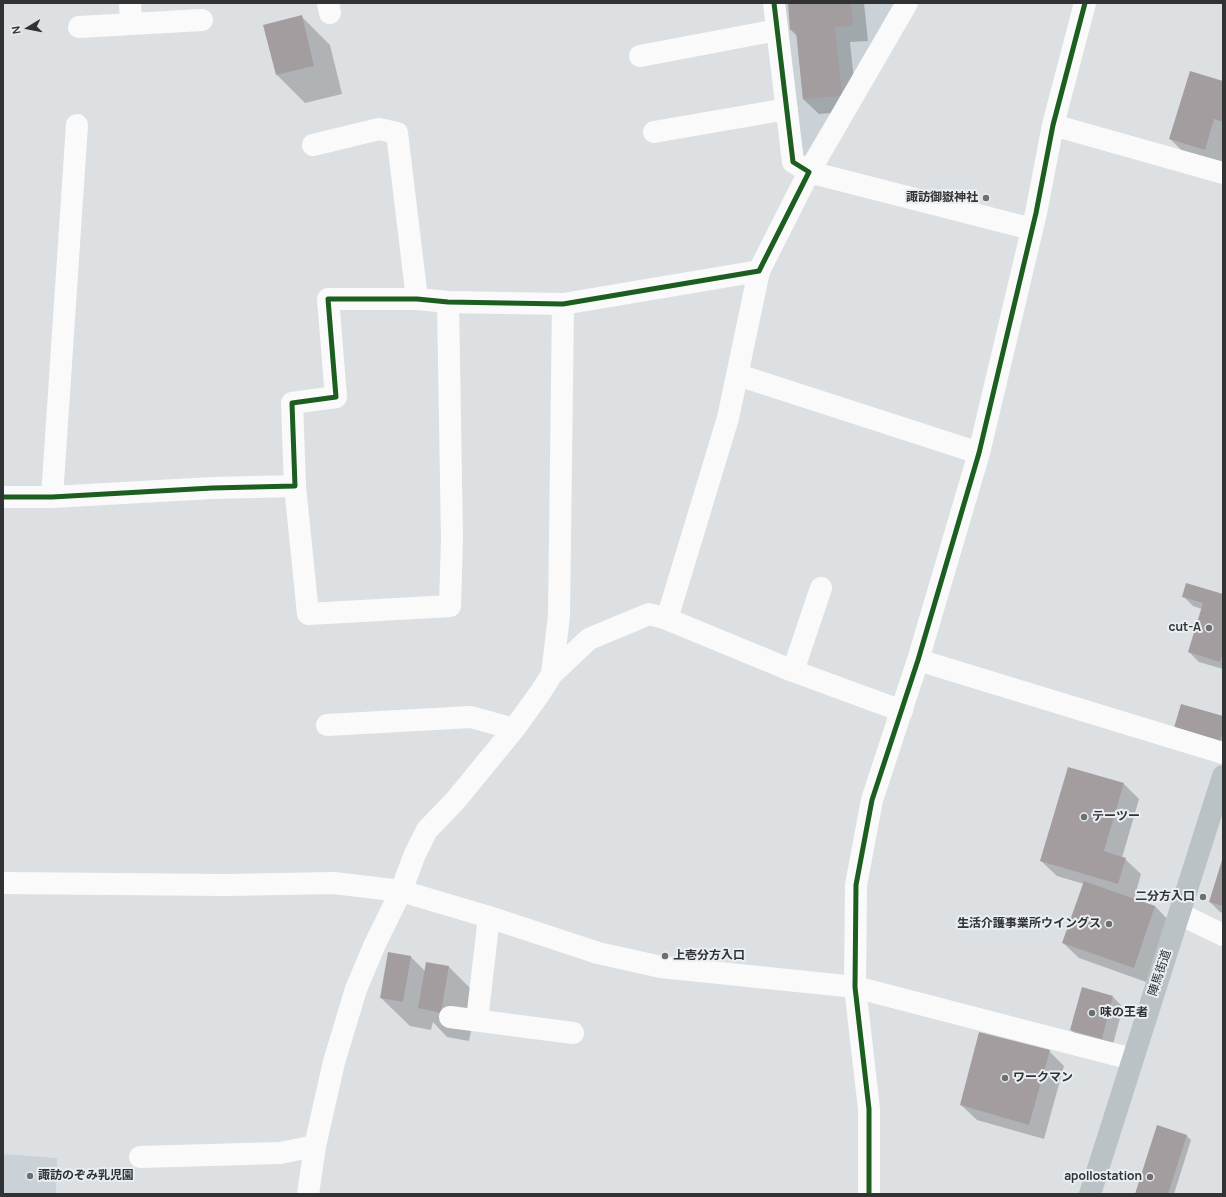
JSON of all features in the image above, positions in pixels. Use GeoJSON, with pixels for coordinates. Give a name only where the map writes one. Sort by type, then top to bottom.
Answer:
{"type":"FeatureCollection","features":[{"type":"Feature","properties":{"kind":"main road","name":"陣馬街道"},"geometry":{"type":"LineString","coordinates":[[1090,1194],[1223,776]]}},
{"type":"Feature","properties":{"kind":"street"},"geometry":{"type":"LineString","coordinates":[[774,3],[793,162],[809,172],[1032,229]]}},
{"type":"Feature","properties":{"kind":"street"},"geometry":{"type":"LineString","coordinates":[[667,619],[728,418],[759,271],[809,172],[907,3]]}},
{"type":"Feature","properties":{"kind":"street"},"geometry":{"type":"LineString","coordinates":[[869,1194],[869,1109],[855,986],[856,885],[872,800],[918,660],[979,453],[1032,229],[1053,125],[1085,3]]}},
{"type":"Feature","properties":{"kind":"street"},"geometry":{"type":"LineString","coordinates":[[79,27],[131,14],[202,20]]}},
{"type":"Feature","properties":{"kind":"street"},"geometry":{"type":"LineString","coordinates":[[640,56],[777,30]]}},
{"type":"Feature","properties":{"kind":"street"},"geometry":{"type":"LineString","coordinates":[[654,132],[787,109]]}},
{"type":"Feature","properties":{"kind":"street"},"geometry":{"type":"LineString","coordinates":[[52,497],[77,125]]}},
{"type":"Feature","properties":{"kind":"street"},"geometry":{"type":"LineString","coordinates":[[1053,125],[1223,173]]}},
{"type":"Feature","properties":{"kind":"street"},"geometry":{"type":"LineString","coordinates":[[313,145],[379,129],[397,133],[417,299]]}},
{"type":"Feature","properties":{"kind":"street"},"geometry":{"type":"LineString","coordinates":[[448,302],[452,539],[450,606],[308,614],[295,486],[292,403],[336,398],[328,298],[417,299],[448,302],[563,304],[759,271]]}},
{"type":"Feature","properties":{"kind":"street"},"geometry":{"type":"LineString","coordinates":[[552,674],[559,616],[563,304]]}},
{"type":"Feature","properties":{"kind":"street"},"geometry":{"type":"LineString","coordinates":[[738,375],[979,453]]}},
{"type":"Feature","properties":{"kind":"street"},"geometry":{"type":"LineString","coordinates":[[3,497],[52,497],[212,488],[295,486]]}},
{"type":"Feature","properties":{"kind":"street"},"geometry":{"type":"LineString","coordinates":[[793,670],[821,588]]}},
{"type":"Feature","properties":{"kind":"street"},"geometry":{"type":"LineString","coordinates":[[308,1194],[315,1146],[334,1062],[356,989],[374,944],[401,891],[415,854],[427,830],[455,801],[514,729],[552,674],[589,639],[649,614],[667,619],[793,670],[902,711]]}},
{"type":"Feature","properties":{"kind":"street"},"geometry":{"type":"LineString","coordinates":[[918,660],[1223,753]]}},
{"type":"Feature","properties":{"kind":"street"},"geometry":{"type":"LineString","coordinates":[[327,725],[471,717],[514,729]]}},
{"type":"Feature","properties":{"kind":"street"},"geometry":{"type":"LineString","coordinates":[[3,884],[226,885],[334,882],[401,891],[489,917],[598,953],[662,967],[855,986],[1132,1059]]}},
{"type":"Feature","properties":{"kind":"street"},"geometry":{"type":"LineString","coordinates":[[1180,914],[1223,935]]}},
{"type":"Feature","properties":{"kind":"street"},"geometry":{"type":"LineString","coordinates":[[477,1020],[489,917]]}},
{"type":"Feature","properties":{"kind":"street"},"geometry":{"type":"LineString","coordinates":[[450,1017],[573,1033]]}},
{"type":"Feature","properties":{"kind":"street"},"geometry":{"type":"LineString","coordinates":[[140,1157],[280,1153],[315,1146]]}},
{"type":"Feature","properties":{"kind":"shaded area"},"geometry":{"type":"Polygon","coordinates":[[[782,3],[898,3],[804,157],[795,102],[782,3]]]}},
{"type":"Feature","properties":{"kind":"shaded area","name":"諏訪のぞみ乳児園"},"geometry":{"type":"Polygon","coordinates":[[[3,1154],[57,1158],[56,1194],[3,1194],[3,1154]]]}},
{"type":"Feature","properties":{"kind":"building"},"geometry":{"type":"Polygon","coordinates":[[[788,3],[851,3],[853,26],[835,27],[842,96],[803,99],[796,31],[790,30],[788,3]]]}},
{"type":"Feature","properties":{"kind":"building"},"geometry":{"type":"Polygon","coordinates":[[[302,15],[314,66],[276,75],[263,25],[302,15]]]}},
{"type":"Feature","properties":{"kind":"building"},"geometry":{"type":"Polygon","coordinates":[[[1190,71],[1223,81],[1223,122],[1214,119],[1205,150],[1169,139],[1190,71]]]}},
{"type":"Feature","properties":{"kind":"building","name":"cut-A"},"geometry":{"type":"Polygon","coordinates":[[[1186,583],[1223,594],[1223,653],[1220,662],[1188,652],[1203,603],[1182,597],[1186,583]]]}},
{"type":"Feature","properties":{"kind":"building"},"geometry":{"type":"Polygon","coordinates":[[[1181,704],[1223,716],[1223,730],[1219,744],[1173,731],[1181,704]]]}},
{"type":"Feature","properties":{"kind":"building","name":"テーツー"},"geometry":{"type":"Polygon","coordinates":[[[1068,767],[1124,783],[1104,851],[1126,858],[1118,884],[1040,861],[1068,767]]]}},
{"type":"Feature","properties":{"kind":"building"},"geometry":{"type":"Polygon","coordinates":[[[1223,857],[1223,906],[1209,902],[1223,857]]]}},
{"type":"Feature","properties":{"kind":"building","name":"生活介護事業所ウイングス"},"geometry":{"type":"Polygon","coordinates":[[[1084,881],[1155,906],[1134,968],[1062,943],[1084,881]]]}},
{"type":"Feature","properties":{"kind":"building"},"geometry":{"type":"Polygon","coordinates":[[[388,952],[411,956],[403,1002],[380,998],[388,952]]]}},
{"type":"Feature","properties":{"kind":"building"},"geometry":{"type":"Polygon","coordinates":[[[426,962],[449,966],[441,1013],[418,1008],[426,962]]]}},
{"type":"Feature","properties":{"kind":"building","name":"味の王者"},"geometry":{"type":"Polygon","coordinates":[[[1082,987],[1113,996],[1102,1039],[1070,1030],[1082,987]]]}},
{"type":"Feature","properties":{"kind":"building","name":"ワークマン"},"geometry":{"type":"Polygon","coordinates":[[[979,1032],[1050,1050],[1029,1125],[960,1105],[979,1032]]]}},
{"type":"Feature","properties":{"kind":"building"},"geometry":{"type":"Polygon","coordinates":[[[1157,1125],[1187,1135],[1168,1194],[1135,1194],[1157,1125]]]}},
{"type":"Feature","properties":{"kind":"cycle path"},"geometry":{"type":"LineString","coordinates":[[3,497],[52,497],[212,488],[295,486],[292,403],[336,397],[328,299],[417,299],[448,302],[563,304],[759,271],[809,172],[793,162],[774,3]]}},
{"type":"Feature","properties":{"kind":"cycle path"},"geometry":{"type":"LineString","coordinates":[[869,1194],[869,1109],[855,987],[856,885],[872,800],[918,660],[979,453],[1036,213],[1053,125],[1085,3]]}},
{"type":"Feature","properties":{"kind":"place","name":"諏訪御嶽神社"},"geometry":{"type":"Point","coordinates":[986,198]}},
{"type":"Feature","properties":{"kind":"place","name":"cut-A"},"geometry":{"type":"Point","coordinates":[1209,628]}},
{"type":"Feature","properties":{"kind":"place","name":"テーツー"},"geometry":{"type":"Point","coordinates":[1084,817]}},
{"type":"Feature","properties":{"kind":"place","name":"二分方入口"},"geometry":{"type":"Point","coordinates":[1203,897]}},
{"type":"Feature","properties":{"kind":"place","name":"生活介護事業所ウイングス"},"geometry":{"type":"Point","coordinates":[1109,924]}},
{"type":"Feature","properties":{"kind":"place","name":"上壱分方入口"},"geometry":{"type":"Point","coordinates":[665,956]}},
{"type":"Feature","properties":{"kind":"place","name":"味の王者"},"geometry":{"type":"Point","coordinates":[1092,1013]}},
{"type":"Feature","properties":{"kind":"place","name":"ワークマン"},"geometry":{"type":"Point","coordinates":[1005,1078]}},
{"type":"Feature","properties":{"kind":"place","name":"諏訪のぞみ乳児園"},"geometry":{"type":"Point","coordinates":[30,1176]}},
{"type":"Feature","properties":{"kind":"place","name":"apollostation"},"geometry":{"type":"Point","coordinates":[1150,1177]}}]}
